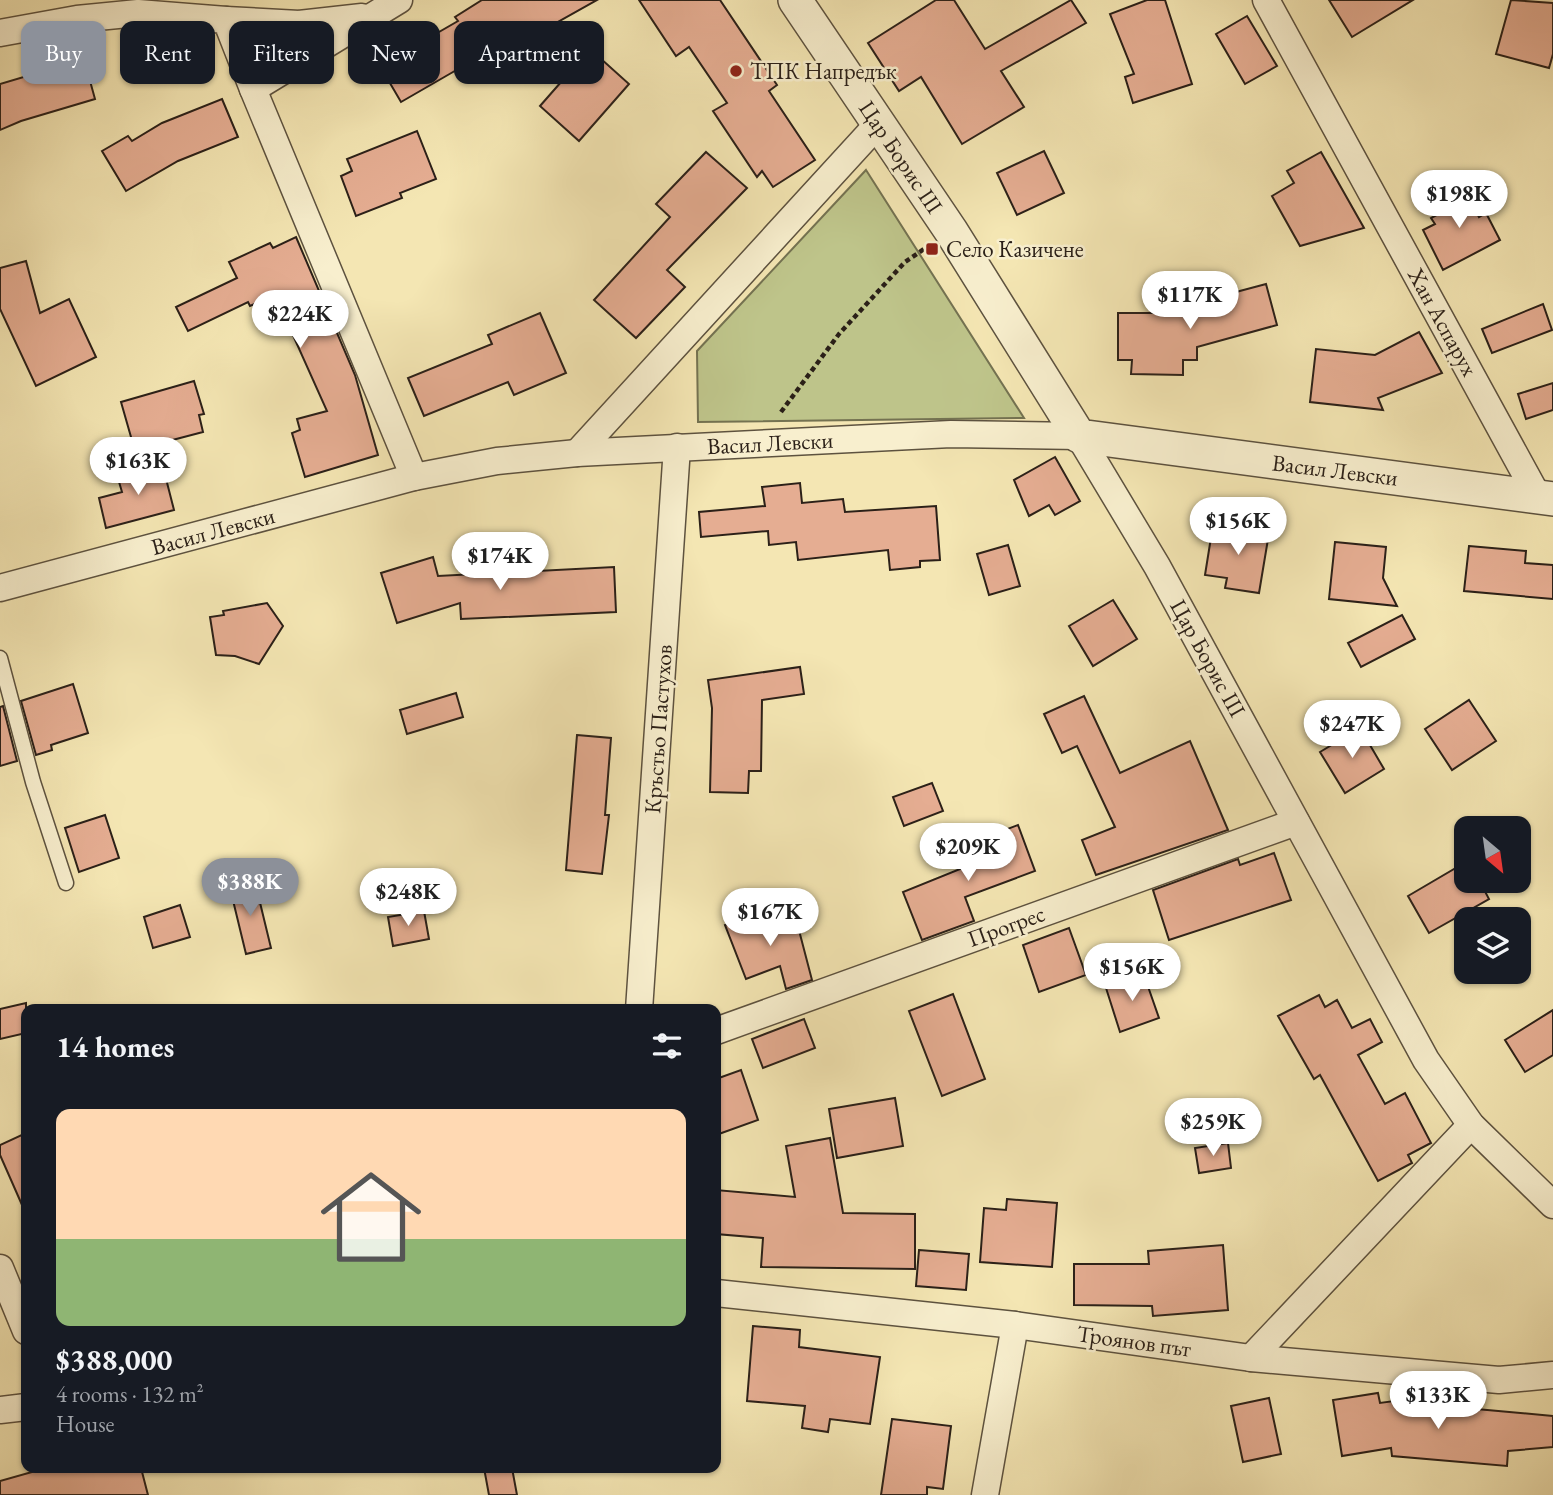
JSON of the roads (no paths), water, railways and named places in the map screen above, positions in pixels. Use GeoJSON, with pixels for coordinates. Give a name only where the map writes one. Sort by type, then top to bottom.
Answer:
{"type":"FeatureCollection","features":[{"type":"Feature","properties":{"kind":"street"},"geometry":{"type":"LineString","coordinates":[[0,33],[77,19],[138,13],[299,24],[399,0]]}},
{"type":"Feature","properties":{"kind":"street","name":"Цар Борис III"},"geometry":{"type":"LineString","coordinates":[[795,0],[951,231],[1157,565],[1412,1037],[1471,1125],[1553,1205]]}},
{"type":"Feature","properties":{"kind":"street","name":"Хан Аспарух"},"geometry":{"type":"LineString","coordinates":[[1266,0],[1546,498]]}},
{"type":"Feature","properties":{"kind":"street"},"geometry":{"type":"LineString","coordinates":[[253,89],[368,8]]}},
{"type":"Feature","properties":{"kind":"street"},"geometry":{"type":"LineString","coordinates":[[226,20],[414,477]]}},
{"type":"Feature","properties":{"kind":"street"},"geometry":{"type":"LineString","coordinates":[[577,453],[878,124]]}},
{"type":"Feature","properties":{"kind":"street","name":"Васил Левски"},"geometry":{"type":"LineString","coordinates":[[0,588],[414,477],[497,461],[677,447],[951,434],[1079,436],[1546,498]]}},
{"type":"Feature","properties":{"kind":"street","name":"Кръстьо Пастухов"},"geometry":{"type":"LineString","coordinates":[[639,1004],[677,447]]}},
{"type":"Feature","properties":{"kind":"street","name":"Прогрес"},"geometry":{"type":"LineString","coordinates":[[721,1029],[1296,822]]}},
{"type":"Feature","properties":{"kind":"street"},"geometry":{"type":"LineString","coordinates":[[1251,1358],[1471,1125]]}},
{"type":"Feature","properties":{"kind":"street"},"geometry":{"type":"LineString","coordinates":[[0,1268],[21,1319]]}},
{"type":"Feature","properties":{"kind":"street","name":"Троянов път"},"geometry":{"type":"LineString","coordinates":[[721,1294],[1015,1325],[1251,1358],[1499,1380],[1553,1375]]}},
{"type":"Feature","properties":{"kind":"street"},"geometry":{"type":"LineString","coordinates":[[985,1495],[1015,1325]]}},
{"type":"Feature","properties":{"kind":"street"},"geometry":{"type":"LineString","coordinates":[[0,1410],[21,1408]]}},
{"type":"Feature","properties":{"kind":"lane"},"geometry":{"type":"LineString","coordinates":[[0,658],[33,782],[66,883]]}},
{"type":"Feature","properties":{"kind":"place","name":"ТПК Напредък"},"geometry":{"type":"Point","coordinates":[736,71]}},
{"type":"Feature","properties":{"kind":"place","name":"Село Казичене"},"geometry":{"type":"Point","coordinates":[932,249]}}]}
